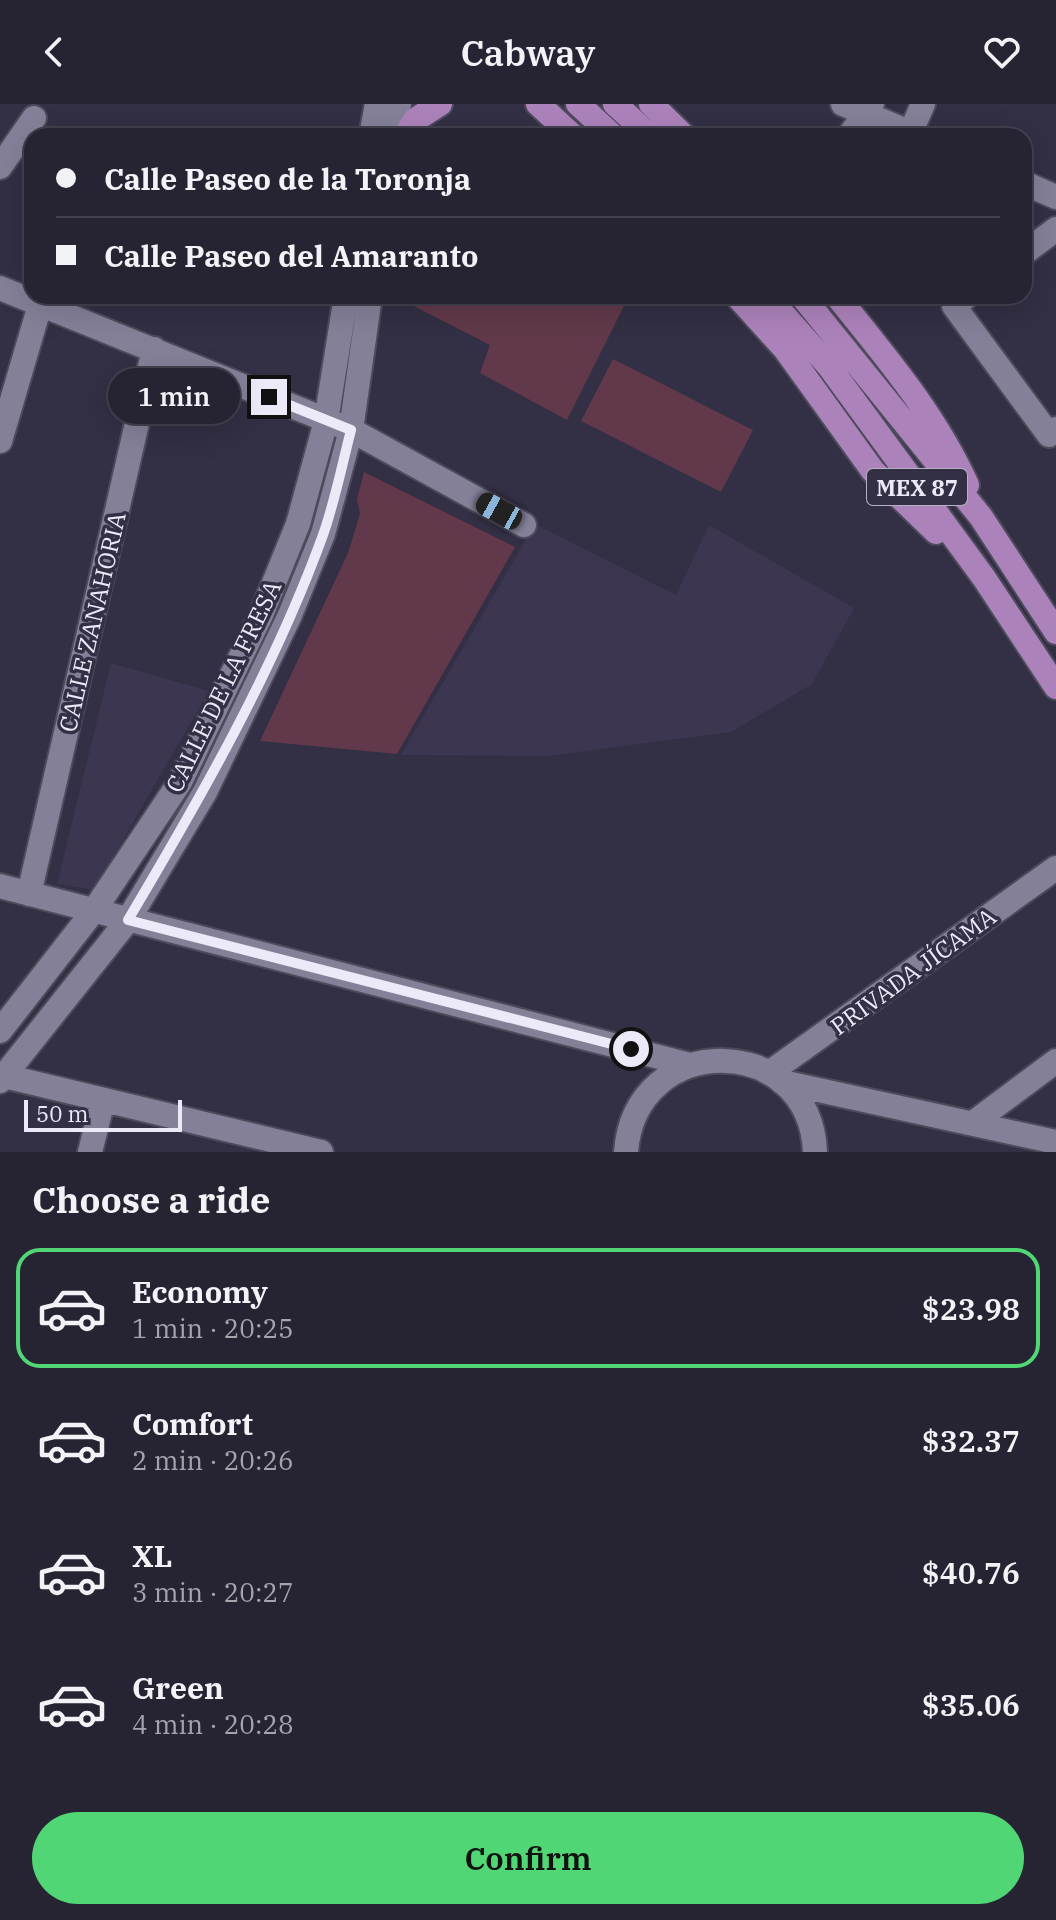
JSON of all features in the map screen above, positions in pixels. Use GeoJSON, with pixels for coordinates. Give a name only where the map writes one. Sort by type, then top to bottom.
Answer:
{"type":"FeatureCollection","features":[{"type":"Feature","properties":{"kind":"main road"},"geometry":{"type":"LineString","coordinates":[[410,128],[415,120],[440,104]]}},
{"type":"Feature","properties":{"kind":"main road"},"geometry":{"type":"LineString","coordinates":[[538,104],[564,128]]}},
{"type":"Feature","properties":{"kind":"main road"},"geometry":{"type":"LineString","coordinates":[[578,104],[604,128]]}},
{"type":"Feature","properties":{"kind":"main road"},"geometry":{"type":"LineString","coordinates":[[615,104],[641,128]]}},
{"type":"Feature","properties":{"kind":"main road"},"geometry":{"type":"LineString","coordinates":[[651,104],[676,128]]}},
{"type":"Feature","properties":{"kind":"main road"},"geometry":{"type":"LineString","coordinates":[[744,304],[785,349],[873,471],[984,578]]}},
{"type":"Feature","properties":{"kind":"main road","name":"MEX 87"},"geometry":{"type":"LineString","coordinates":[[774,304],[828,365],[984,578],[1056,687]]}},
{"type":"Feature","properties":{"kind":"main road","name":"MEX 87"},"geometry":{"type":"LineString","coordinates":[[808,304],[981,517],[1056,632]]}},
{"type":"Feature","properties":{"kind":"main road"},"geometry":{"type":"LineString","coordinates":[[843,304],[908,384],[942,436],[981,517]]}},
{"type":"Feature","properties":{"kind":"street"},"geometry":{"type":"LineString","coordinates":[[372,128],[377,104]]}},
{"type":"Feature","properties":{"kind":"street"},"geometry":{"type":"LineString","coordinates":[[395,128],[399,104]]}},
{"type":"Feature","properties":{"kind":"street"},"geometry":{"type":"LineString","coordinates":[[843,104],[870,109],[901,128]]}},
{"type":"Feature","properties":{"kind":"street"},"geometry":{"type":"LineString","coordinates":[[914,128],[923,104]]}},
{"type":"Feature","properties":{"kind":"street"},"geometry":{"type":"LineString","coordinates":[[855,128],[870,109]]}},
{"type":"Feature","properties":{"kind":"street"},"geometry":{"type":"LineString","coordinates":[[27,128],[34,118]]}},
{"type":"Feature","properties":{"kind":"street"},"geometry":{"type":"LineString","coordinates":[[0,167],[24,132]]}},
{"type":"Feature","properties":{"kind":"street"},"geometry":{"type":"LineString","coordinates":[[1032,186],[1056,197]]}},
{"type":"Feature","properties":{"kind":"street"},"geometry":{"type":"LineString","coordinates":[[1032,247],[1056,229]]}},
{"type":"Feature","properties":{"kind":"street"},"geometry":{"type":"LineString","coordinates":[[0,288],[24,298]]}},
{"type":"Feature","properties":{"kind":"street","name":"CALLE DE LA FRESA"},"geometry":{"type":"LineString","coordinates":[[0,1031],[95,909],[180,782],[261,615],[298,524],[326,421],[345,304]]}},
{"type":"Feature","properties":{"kind":"street","name":"CALLE DE LA FRESA"},"geometry":{"type":"LineString","coordinates":[[1,1077],[128,920],[205,792],[290,615],[323,534],[351,430],[369,304]]}},
{"type":"Feature","properties":{"kind":"street"},"geometry":{"type":"LineString","coordinates":[[957,304],[954,306],[1049,435],[1056,429]]}},
{"type":"Feature","properties":{"kind":"street"},"geometry":{"type":"LineString","coordinates":[[0,441],[40,305],[75,306],[154,349],[351,430],[524,525]]}},
{"type":"Feature","properties":{"kind":"street","name":"CALLE ZANAHORIA"},"geometry":{"type":"LineString","coordinates":[[29,894],[154,349]]}},
{"type":"Feature","properties":{"kind":"street","name":"PRIVADA JÍCAMA"},"geometry":{"type":"LineString","coordinates":[[776,1078],[1056,868]]}},
{"type":"Feature","properties":{"kind":"street"},"geometry":{"type":"LineString","coordinates":[[0,886],[690,1065],[739,1061],[776,1078],[1056,1142]]}},
{"type":"Feature","properties":{"kind":"street"},"geometry":{"type":"LineString","coordinates":[[973,1123],[1056,1061]]}},
{"type":"Feature","properties":{"kind":"street"},"geometry":{"type":"LineString","coordinates":[[626,1152],[631,1122],[649,1093],[660,1081],[690,1065]]}},
{"type":"Feature","properties":{"kind":"street"},"geometry":{"type":"LineString","coordinates":[[1,1077],[103,1100],[257,1145],[321,1152]]}},
{"type":"Feature","properties":{"kind":"street"},"geometry":{"type":"LineString","coordinates":[[776,1078],[805,1112],[815,1152]]}},
{"type":"Feature","properties":{"kind":"street"},"geometry":{"type":"LineString","coordinates":[[90,1152],[103,1100]]}},
{"type":"Feature","properties":{"kind":"shaded area"},"geometry":{"type":"Polygon","coordinates":[[[410,304],[625,304],[567,420],[480,373],[490,345],[410,304]]]}},
{"type":"Feature","properties":{"kind":"shaded area"},"geometry":{"type":"Polygon","coordinates":[[[613,359],[753,430],[721,492],[581,421],[613,359]]]}},
{"type":"Feature","properties":{"kind":"shaded area"},"geometry":{"type":"Polygon","coordinates":[[[364,472],[515,547],[397,754],[260,741],[348,553],[360,514],[357,499],[364,472]]]}},
{"type":"Feature","properties":{"kind":"shaded area"},"geometry":{"type":"Polygon","coordinates":[[[535,524],[676,595],[709,525],[854,608],[812,684],[731,732],[548,756],[401,755],[535,524]]]}},
{"type":"Feature","properties":{"kind":"shaded area"},"geometry":{"type":"Polygon","coordinates":[[[111,663],[209,691],[94,890],[57,884],[111,663]]]}},
{"type":"Feature","properties":{"kind":"route"},"geometry":{"type":"LineString","coordinates":[[269,397],[351,430],[323,534],[290,615],[205,792],[128,920],[631,1049]]}}]}
